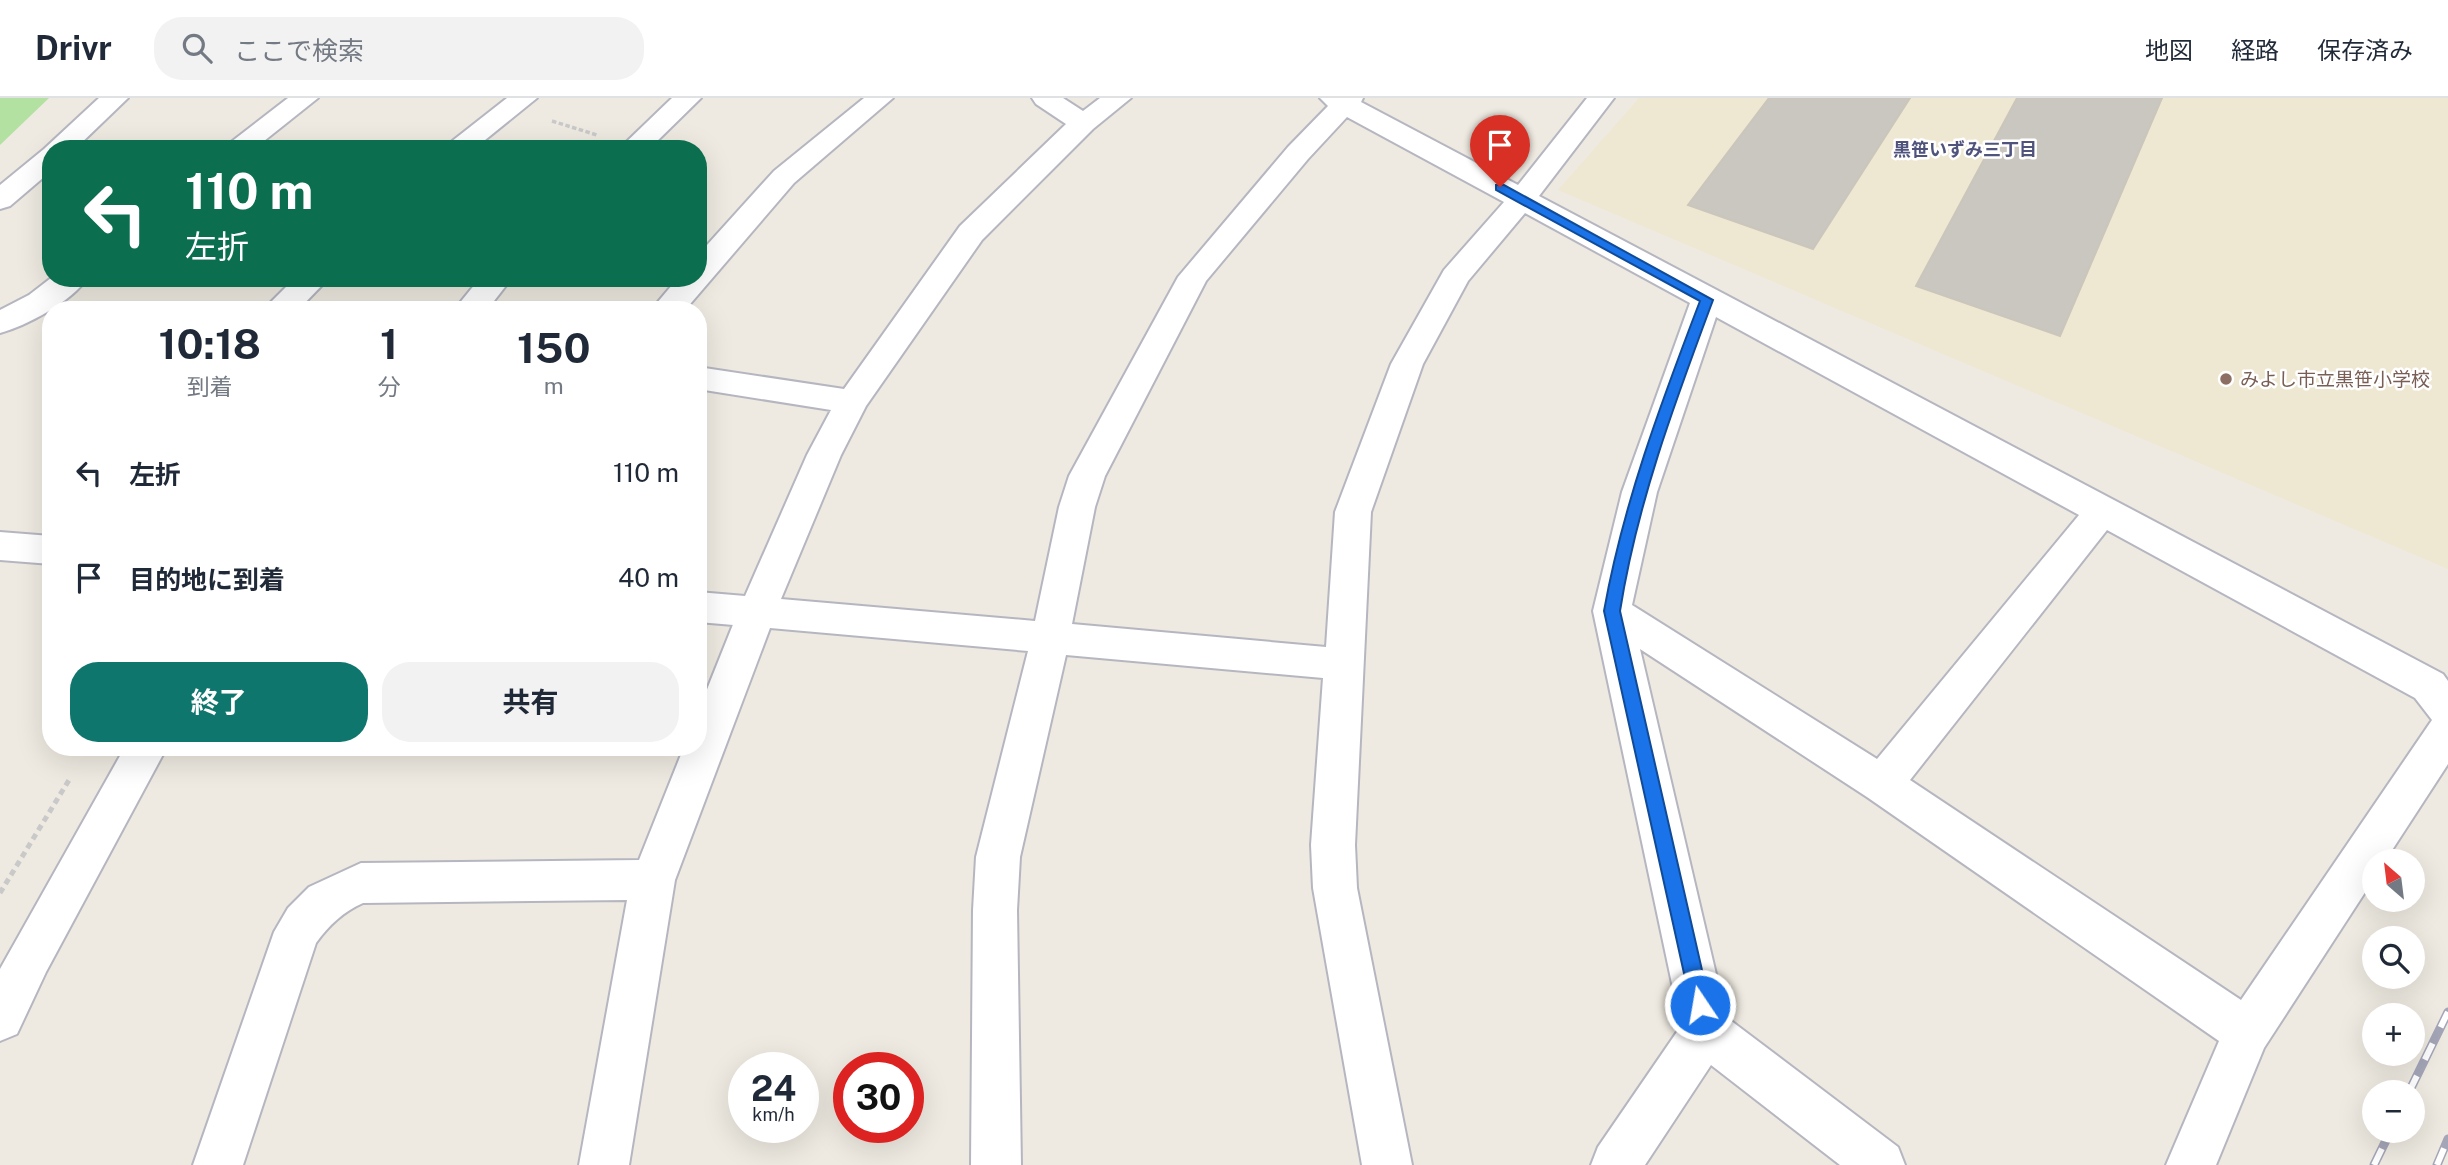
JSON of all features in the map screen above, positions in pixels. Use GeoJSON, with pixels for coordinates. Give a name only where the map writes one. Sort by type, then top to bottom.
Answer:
{"type":"FeatureCollection","features":[{"type":"Feature","properties":{"kind":"street"},"geometry":{"type":"LineString","coordinates":[[68,140],[115,98]]}},
{"type":"Feature","properties":{"kind":"street"},"geometry":{"type":"LineString","coordinates":[[248,140],[305,98]]}},
{"type":"Feature","properties":{"kind":"street"},"geometry":{"type":"LineString","coordinates":[[643,140],[688,98]]}},
{"type":"Feature","properties":{"kind":"street"},"geometry":{"type":"LineString","coordinates":[[707,264],[784,177],[880,98]]}},
{"type":"Feature","properties":{"kind":"street"},"geometry":{"type":"LineString","coordinates":[[1045,98],[1083,123]]}},
{"type":"Feature","properties":{"kind":"street"},"geometry":{"type":"LineString","coordinates":[[707,741],[757,612],[824,455],[852,402],[971,233],[1083,123],[1118,98]]}},
{"type":"Feature","properties":{"kind":"street"},"geometry":{"type":"LineString","coordinates":[[1387,1165],[1335,888],[1333,845],[1353,512],[1407,363],[1455,277],[1522,199],[1601,98]]}},
{"type":"Feature","properties":{"kind":"street"},"geometry":{"type":"LineString","coordinates":[[996,1165],[995,910],[998,858],[1084,486],[1130,390],[1194,277],[1342,100],[1707,300],[2429,685],[2448,710]]}},
{"type":"Feature","properties":{"kind":"street"},"geometry":{"type":"LineString","coordinates":[[468,140],[516,103]]}},
{"type":"Feature","properties":{"kind":"street"},"geometry":{"type":"LineString","coordinates":[[0,200],[42,164]]}},
{"type":"Feature","properties":{"kind":"street"},"geometry":{"type":"LineString","coordinates":[[0,323],[40,302],[60,287]]}},
{"type":"Feature","properties":{"kind":"street"},"geometry":{"type":"LineString","coordinates":[[289,301],[304,287]]}},
{"type":"Feature","properties":{"kind":"street"},"geometry":{"type":"LineString","coordinates":[[478,301],[489,287]]}},
{"type":"Feature","properties":{"kind":"street"},"geometry":{"type":"LineString","coordinates":[[675,301],[687,287]]}},
{"type":"Feature","properties":{"kind":"street"},"geometry":{"type":"LineString","coordinates":[[0,294],[40,302]]}},
{"type":"Feature","properties":{"kind":"street"},"geometry":{"type":"LineString","coordinates":[[1707,300],[1667,405],[1622,549],[1612,611],[1706,1031],[1880,1165]]}},
{"type":"Feature","properties":{"kind":"street"},"geometry":{"type":"LineString","coordinates":[[707,379],[852,402]]}},
{"type":"Feature","properties":{"kind":"street"},"geometry":{"type":"LineString","coordinates":[[1882,784],[2102,511]]}},
{"type":"Feature","properties":{"kind":"street"},"geometry":{"type":"LineString","coordinates":[[0,546],[42,549]]}},
{"type":"Feature","properties":{"kind":"street"},"geometry":{"type":"LineString","coordinates":[[707,608],[1343,664]]}},
{"type":"Feature","properties":{"kind":"street"},"geometry":{"type":"LineString","coordinates":[[1612,611],[1882,784],[2247,1032]]}},
{"type":"Feature","properties":{"kind":"street"},"geometry":{"type":"LineString","coordinates":[[2191,1165],[2247,1032],[2448,730]]}},
{"type":"Feature","properties":{"kind":"street"},"geometry":{"type":"LineString","coordinates":[[0,1018],[30,957],[142,756]]}},
{"type":"Feature","properties":{"kind":"street"},"geometry":{"type":"LineString","coordinates":[[604,1165],[653,880],[701,756]]}},
{"type":"Feature","properties":{"kind":"street"},"geometry":{"type":"LineString","coordinates":[[218,1165],[296,932],[312,911],[334,894],[361,883],[653,880]]}},
{"type":"Feature","properties":{"kind":"street"},"geometry":{"type":"LineString","coordinates":[[1616,1165],[1706,1031]]}},
{"type":"Feature","properties":{"kind":"path"},"geometry":{"type":"LineString","coordinates":[[516,103],[613,140]]}},
{"type":"Feature","properties":{"kind":"path"},"geometry":{"type":"LineString","coordinates":[[0,893],[75,770]]}},
{"type":"Feature","properties":{"kind":"shaded area","name":"みよし市立黒笹小学校"},"geometry":{"type":"Polygon","coordinates":[[[1639,98],[2448,98],[2448,569],[1558,190],[1639,98]]]}},
{"type":"Feature","properties":{"kind":"green space"},"geometry":{"type":"Polygon","coordinates":[[[0,98],[49,98],[0,145],[0,98]]]}},
{"type":"Feature","properties":{"kind":"building"},"geometry":{"type":"Polygon","coordinates":[[[1769,98],[1910,98],[1813,249],[1688,205],[1769,98]]]}},
{"type":"Feature","properties":{"kind":"building"},"geometry":{"type":"Polygon","coordinates":[[[2017,98],[2162,98],[2060,336],[1916,286],[2017,98]]]}},
{"type":"Feature","properties":{"kind":"railway"},"geometry":{"type":"LineString","coordinates":[[2415,1080],[2448,1012]]}},
{"type":"Feature","properties":{"kind":"railway"},"geometry":{"type":"LineString","coordinates":[[2437,1165],[2448,1139]]}},
{"type":"Feature","properties":{"kind":"railway"},"geometry":{"type":"LineString","coordinates":[[2374,1165],[2385,1143]]}},
{"type":"Feature","properties":{"kind":"place","name":"みよし市立黒笹小学校"},"geometry":{"type":"Point","coordinates":[2226,379]}},
{"type":"Feature","properties":{"kind":"district","name":"黒笹いずみ三丁目"},"geometry":{"type":"Point","coordinates":[1965,150]}},
{"type":"Feature","properties":{"kind":"route"},"geometry":{"type":"LineString","coordinates":[[1500,187],[1707,300],[1667,405],[1622,549],[1612,611],[1700,1005]]}}]}
